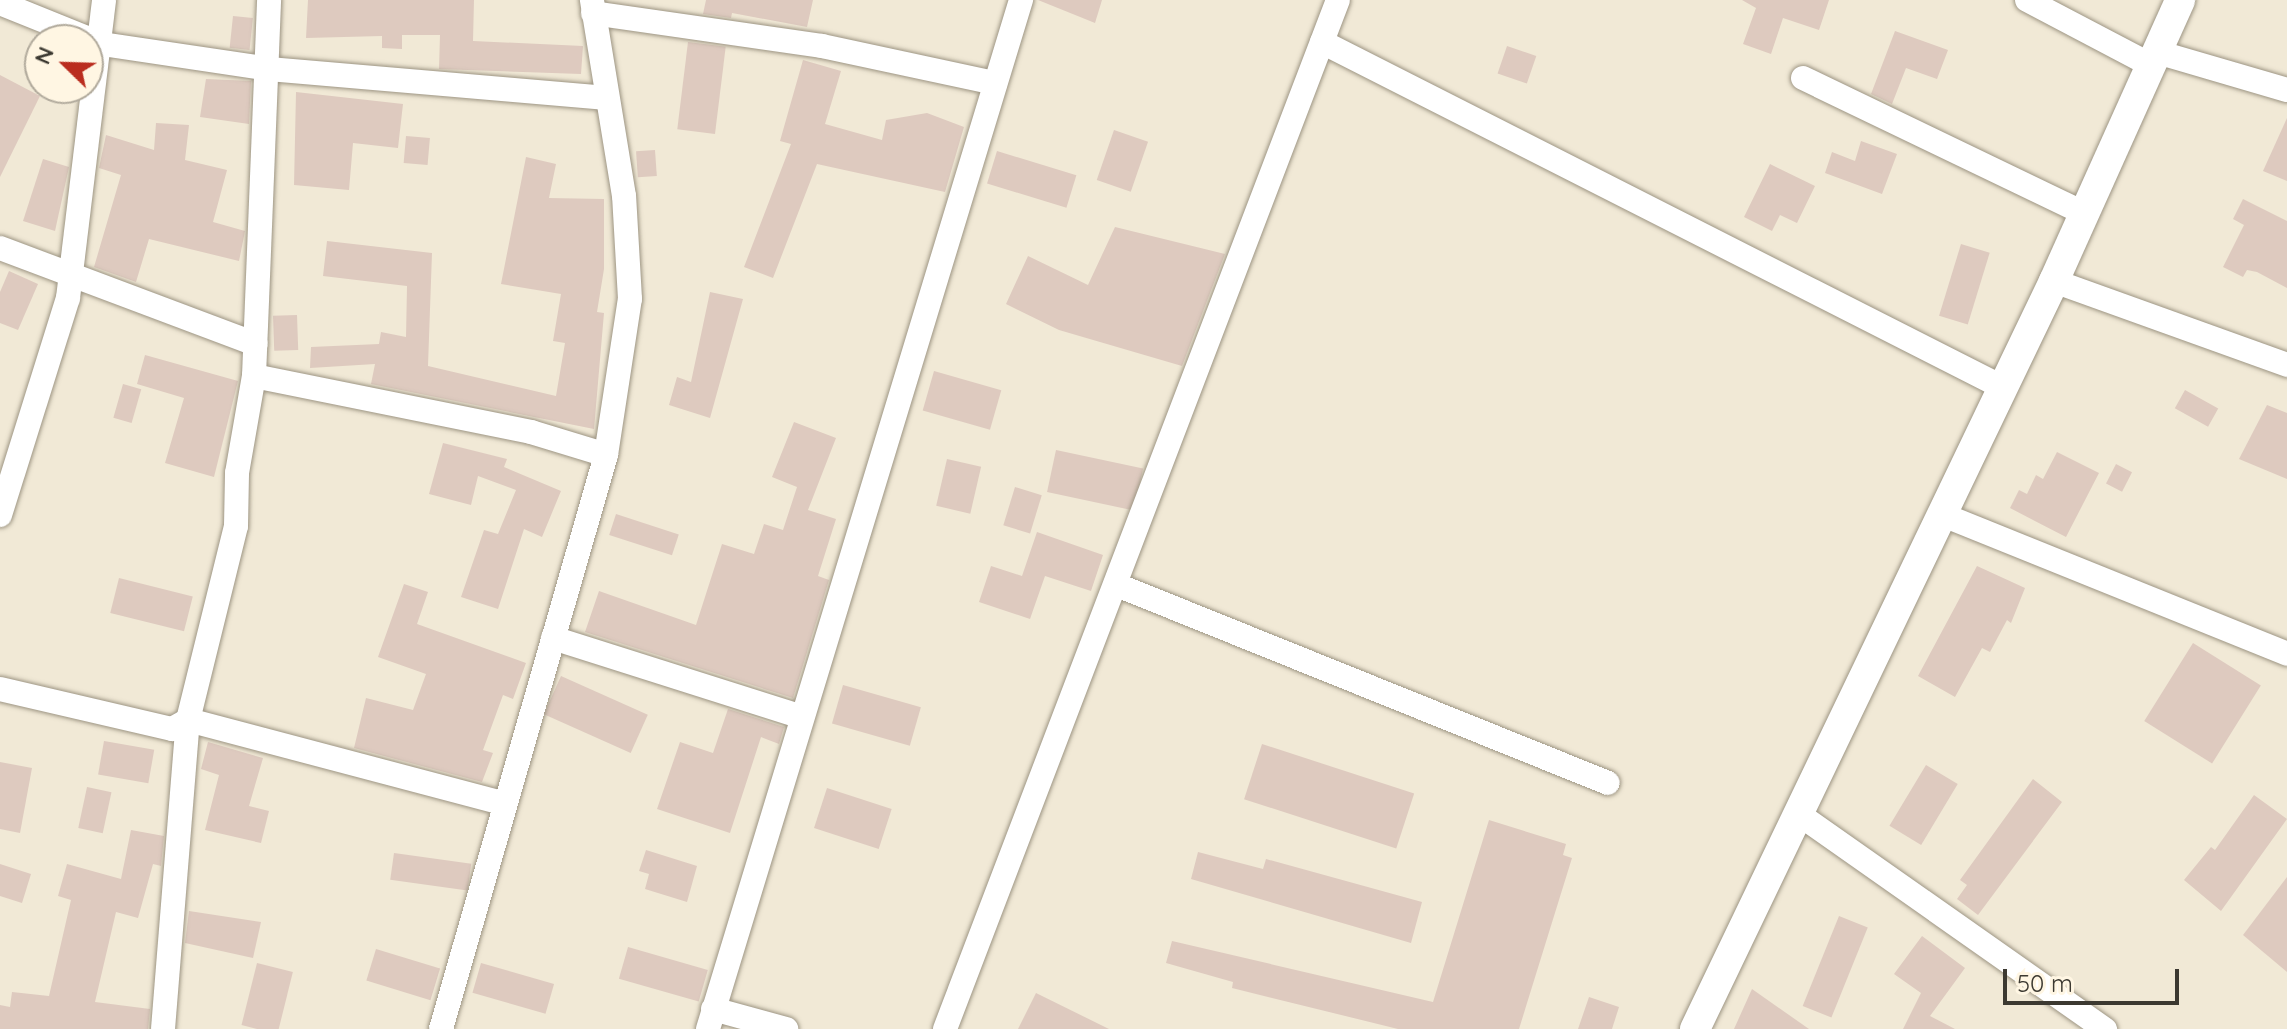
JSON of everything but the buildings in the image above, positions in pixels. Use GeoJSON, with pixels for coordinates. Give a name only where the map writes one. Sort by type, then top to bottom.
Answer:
{"type":"FeatureCollection","features":[{"type":"Feature","properties":{"kind":"street"},"geometry":{"type":"LineString","coordinates":[[103,24],[104,0]]}},
{"type":"Feature","properties":{"kind":"street"},"geometry":{"type":"LineString","coordinates":[[163,1029],[188,720],[236,526],[237,473],[254,376],[269,69],[269,0]]}},
{"type":"Feature","properties":{"kind":"street"},"geometry":{"type":"LineString","coordinates":[[786,1029],[710,1019],[1021,0]]}},
{"type":"Feature","properties":{"kind":"street"},"geometry":{"type":"LineString","coordinates":[[945,1029],[1338,0]]}},
{"type":"Feature","properties":{"kind":"street"},"geometry":{"type":"LineString","coordinates":[[2027,0],[2154,59],[2287,90]]}},
{"type":"Feature","properties":{"kind":"street"},"geometry":{"type":"LineString","coordinates":[[1695,1029],[2054,281],[2180,0]]}},
{"type":"Feature","properties":{"kind":"street"},"geometry":{"type":"LineString","coordinates":[[0,3],[52,24]]}},
{"type":"Feature","properties":{"kind":"street"},"geometry":{"type":"LineString","coordinates":[[441,1029],[606,455],[630,299],[624,196],[592,7],[822,46],[995,83]]}},
{"type":"Feature","properties":{"kind":"street"},"geometry":{"type":"LineString","coordinates":[[1322,42],[2002,387]]}},
{"type":"Feature","properties":{"kind":"street"},"geometry":{"type":"LineString","coordinates":[[104,44],[269,69],[607,98]]}},
{"type":"Feature","properties":{"kind":"street"},"geometry":{"type":"LineString","coordinates":[[1803,78],[2083,213]]}},
{"type":"Feature","properties":{"kind":"street"},"geometry":{"type":"LineString","coordinates":[[0,515],[68,298],[68,276],[93,104]]}},
{"type":"Feature","properties":{"kind":"street"},"geometry":{"type":"LineString","coordinates":[[0,248],[256,344]]}},
{"type":"Feature","properties":{"kind":"street"},"geometry":{"type":"LineString","coordinates":[[2054,281],[2287,365]]}},
{"type":"Feature","properties":{"kind":"street"},"geometry":{"type":"LineString","coordinates":[[254,376],[531,432],[606,455]]}},
{"type":"Feature","properties":{"kind":"street"},"geometry":{"type":"LineString","coordinates":[[1941,514],[2287,654]]}},
{"type":"Feature","properties":{"kind":"street"},"geometry":{"type":"LineString","coordinates":[[1117,585],[1608,783]]}},
{"type":"Feature","properties":{"kind":"street"},"geometry":{"type":"LineString","coordinates":[[553,638],[802,717]]}},
{"type":"Feature","properties":{"kind":"street"},"geometry":{"type":"LineString","coordinates":[[0,689],[172,729],[188,720],[505,804]]}},
{"type":"Feature","properties":{"kind":"street"},"geometry":{"type":"LineString","coordinates":[[1800,815],[2105,1029]]}}]}
